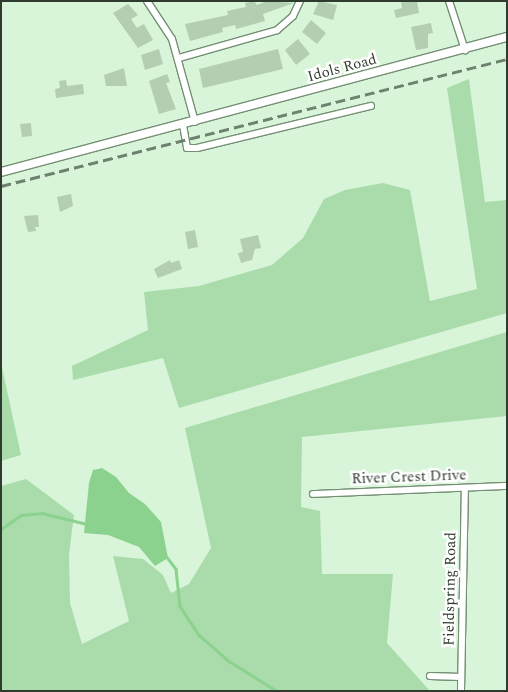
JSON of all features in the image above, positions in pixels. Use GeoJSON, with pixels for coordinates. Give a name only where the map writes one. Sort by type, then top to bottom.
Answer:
{"type":"FeatureCollection","features":[{"type":"Feature","properties":{"kind":"street"},"geometry":{"type":"LineString","coordinates":[[147,1],[164,25],[179,58],[195,122]]}},
{"type":"Feature","properties":{"kind":"street"},"geometry":{"type":"LineString","coordinates":[[179,58],[277,30],[293,16],[300,1]]}},
{"type":"Feature","properties":{"kind":"street"},"geometry":{"type":"LineString","coordinates":[[449,1],[466,50]]}},
{"type":"Feature","properties":{"kind":"street","name":"Idols Road"},"geometry":{"type":"LineString","coordinates":[[1,172],[466,50],[507,37]]}},
{"type":"Feature","properties":{"kind":"street"},"geometry":{"type":"LineString","coordinates":[[183,125],[188,148],[197,148],[371,106]]}},
{"type":"Feature","properties":{"kind":"street","name":"River Crest Drive"},"geometry":{"type":"LineString","coordinates":[[313,494],[507,486]]}},
{"type":"Feature","properties":{"kind":"street","name":"Fieldspring Road"},"geometry":{"type":"LineString","coordinates":[[461,691],[465,488]]}},
{"type":"Feature","properties":{"kind":"street"},"geometry":{"type":"LineString","coordinates":[[430,676],[461,677]]}},
{"type":"Feature","properties":{"kind":"shaded area"},"geometry":{"type":"Polygon","coordinates":[[[469,79],[485,202],[507,200],[507,313],[179,408],[163,358],[73,380],[72,366],[148,330],[144,292],[199,286],[272,265],[303,238],[324,199],[345,190],[383,183],[410,190],[430,301],[477,289],[447,88],[469,79]]]}},
{"type":"Feature","properties":{"kind":"shaded area"},"geometry":{"type":"Polygon","coordinates":[[[507,332],[507,416],[302,437],[301,507],[320,511],[322,574],[393,574],[387,643],[430,691],[1,691],[1,486],[26,479],[74,515],[69,554],[70,603],[82,644],[129,621],[113,556],[143,559],[163,575],[171,593],[189,584],[211,548],[185,428],[507,332]]]}},
{"type":"Feature","properties":{"kind":"shaded area"},"geometry":{"type":"Polygon","coordinates":[[[1,363],[21,455],[1,461],[1,363]]]}},
{"type":"Feature","properties":{"kind":"shaded area"},"geometry":{"type":"Polygon","coordinates":[[[102,468],[116,477],[129,493],[145,504],[161,522],[168,558],[155,566],[139,547],[108,535],[84,533],[89,483],[93,470],[102,468]]]}},
{"type":"Feature","properties":{"kind":"building"},"geometry":{"type":"Polygon","coordinates":[[[254,1],[257,5],[267,1],[294,3],[263,14],[265,21],[236,29],[235,25],[222,28],[223,32],[190,41],[185,24],[228,15],[227,11],[246,7],[245,3],[254,1]]]}},
{"type":"Feature","properties":{"kind":"building"},"geometry":{"type":"Polygon","coordinates":[[[319,1],[337,5],[333,20],[313,14],[319,1]]]}},
{"type":"Feature","properties":{"kind":"building"},"geometry":{"type":"Polygon","coordinates":[[[401,1],[417,1],[419,13],[396,18],[394,10],[402,8],[401,1]]]}},
{"type":"Feature","properties":{"kind":"building"},"geometry":{"type":"Polygon","coordinates":[[[128,4],[138,15],[131,19],[137,28],[144,24],[153,40],[138,48],[113,13],[128,4]]]}},
{"type":"Feature","properties":{"kind":"building"},"geometry":{"type":"Polygon","coordinates":[[[311,20],[326,33],[317,44],[302,32],[311,20]]]}},
{"type":"Feature","properties":{"kind":"building"},"geometry":{"type":"Polygon","coordinates":[[[431,23],[433,33],[428,34],[428,48],[416,50],[411,27],[431,23]]]}},
{"type":"Feature","properties":{"kind":"building"},"geometry":{"type":"Polygon","coordinates":[[[298,39],[310,54],[296,65],[285,50],[298,39]]]}},
{"type":"Feature","properties":{"kind":"building"},"geometry":{"type":"Polygon","coordinates":[[[159,49],[163,64],[145,70],[141,55],[159,49]]]}},
{"type":"Feature","properties":{"kind":"building"},"geometry":{"type":"Polygon","coordinates":[[[278,49],[283,69],[203,88],[199,69],[278,49]]]}},
{"type":"Feature","properties":{"kind":"building"},"geometry":{"type":"Polygon","coordinates":[[[124,68],[127,86],[106,86],[104,75],[124,68]]]}},
{"type":"Feature","properties":{"kind":"building"},"geometry":{"type":"Polygon","coordinates":[[[167,74],[170,82],[166,83],[176,109],[159,114],[149,81],[167,74]]]}},
{"type":"Feature","properties":{"kind":"building"},"geometry":{"type":"Polygon","coordinates":[[[66,80],[67,86],[83,84],[84,94],[56,98],[55,89],[60,88],[59,81],[66,80]]]}},
{"type":"Feature","properties":{"kind":"building"},"geometry":{"type":"Polygon","coordinates":[[[31,123],[32,136],[22,137],[20,124],[31,123]]]}},
{"type":"Feature","properties":{"kind":"building"},"geometry":{"type":"Polygon","coordinates":[[[71,194],[73,206],[60,212],[57,197],[71,194]]]}},
{"type":"Feature","properties":{"kind":"building"},"geometry":{"type":"Polygon","coordinates":[[[38,215],[39,227],[35,227],[36,231],[28,232],[24,216],[38,215]]]}},
{"type":"Feature","properties":{"kind":"building"},"geometry":{"type":"Polygon","coordinates":[[[195,230],[198,247],[188,249],[185,232],[195,230]]]}},
{"type":"Feature","properties":{"kind":"building"},"geometry":{"type":"Polygon","coordinates":[[[258,235],[261,248],[255,249],[252,260],[241,263],[238,253],[243,252],[240,239],[258,235]]]}},
{"type":"Feature","properties":{"kind":"building"},"geometry":{"type":"Polygon","coordinates":[[[170,260],[171,263],[179,260],[182,269],[158,278],[154,269],[170,260]]]}},
{"type":"Feature","properties":{"kind":"waterway"},"geometry":{"type":"LineString","coordinates":[[1,529],[21,515],[42,513],[87,524]]}},
{"type":"Feature","properties":{"kind":"waterway"},"geometry":{"type":"LineString","coordinates":[[167,557],[176,569],[180,606],[199,635],[229,661],[277,691]]}},
{"type":"Feature","properties":{"kind":"railway"},"geometry":{"type":"LineString","coordinates":[[1,186],[507,59]]}}]}
